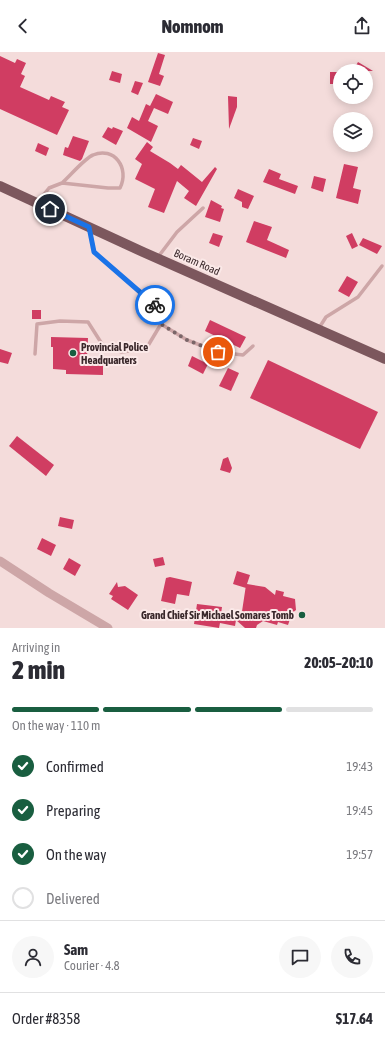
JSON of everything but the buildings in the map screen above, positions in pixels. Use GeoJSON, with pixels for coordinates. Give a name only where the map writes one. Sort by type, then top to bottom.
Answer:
{"type":"FeatureCollection","features":[{"type":"Feature","properties":{"kind":"main road","name":"Boram Road"},"geometry":{"type":"LineString","coordinates":[[0,186],[157,258],[385,358]]}},
{"type":"Feature","properties":{"kind":"street"},"geometry":{"type":"LineString","coordinates":[[0,560],[49,593],[108,628]]}},
{"type":"Feature","properties":{"kind":"lane"},"geometry":{"type":"LineString","coordinates":[[38,203],[49,188],[62,182],[92,156],[103,153],[115,157],[122,166],[124,181],[120,188],[108,188],[62,182]]}},
{"type":"Feature","properties":{"kind":"lane"},"geometry":{"type":"LineString","coordinates":[[157,258],[177,232],[203,208]]}},
{"type":"Feature","properties":{"kind":"lane"},"geometry":{"type":"LineString","coordinates":[[89,227],[94,252],[154,304],[161,324],[187,340],[218,352],[242,355],[253,346]]}},
{"type":"Feature","properties":{"kind":"lane"},"geometry":{"type":"LineString","coordinates":[[318,329],[326,317],[358,296],[382,266]]}},
{"type":"Feature","properties":{"kind":"lane"},"geometry":{"type":"LineString","coordinates":[[35,354],[37,324],[60,321],[88,322],[102,344],[122,352],[146,349],[161,324]]}},
{"type":"Feature","properties":{"kind":"way so far"},"geometry":{"type":"LineString","coordinates":[[155,305],[161,324],[187,340],[218,352]]}},
{"type":"Feature","properties":{"kind":"place","name":"Provincial Police Headquarters"},"geometry":{"type":"Point","coordinates":[73,353]}},
{"type":"Feature","properties":{"kind":"place","name":"Grand Chief Sir Michael Somares Tomb"},"geometry":{"type":"Point","coordinates":[302,615]}},
{"type":"Feature","properties":{"kind":"route"},"geometry":{"type":"LineString","coordinates":[[50,209],[89,227],[94,252],[155,305]]}}]}
